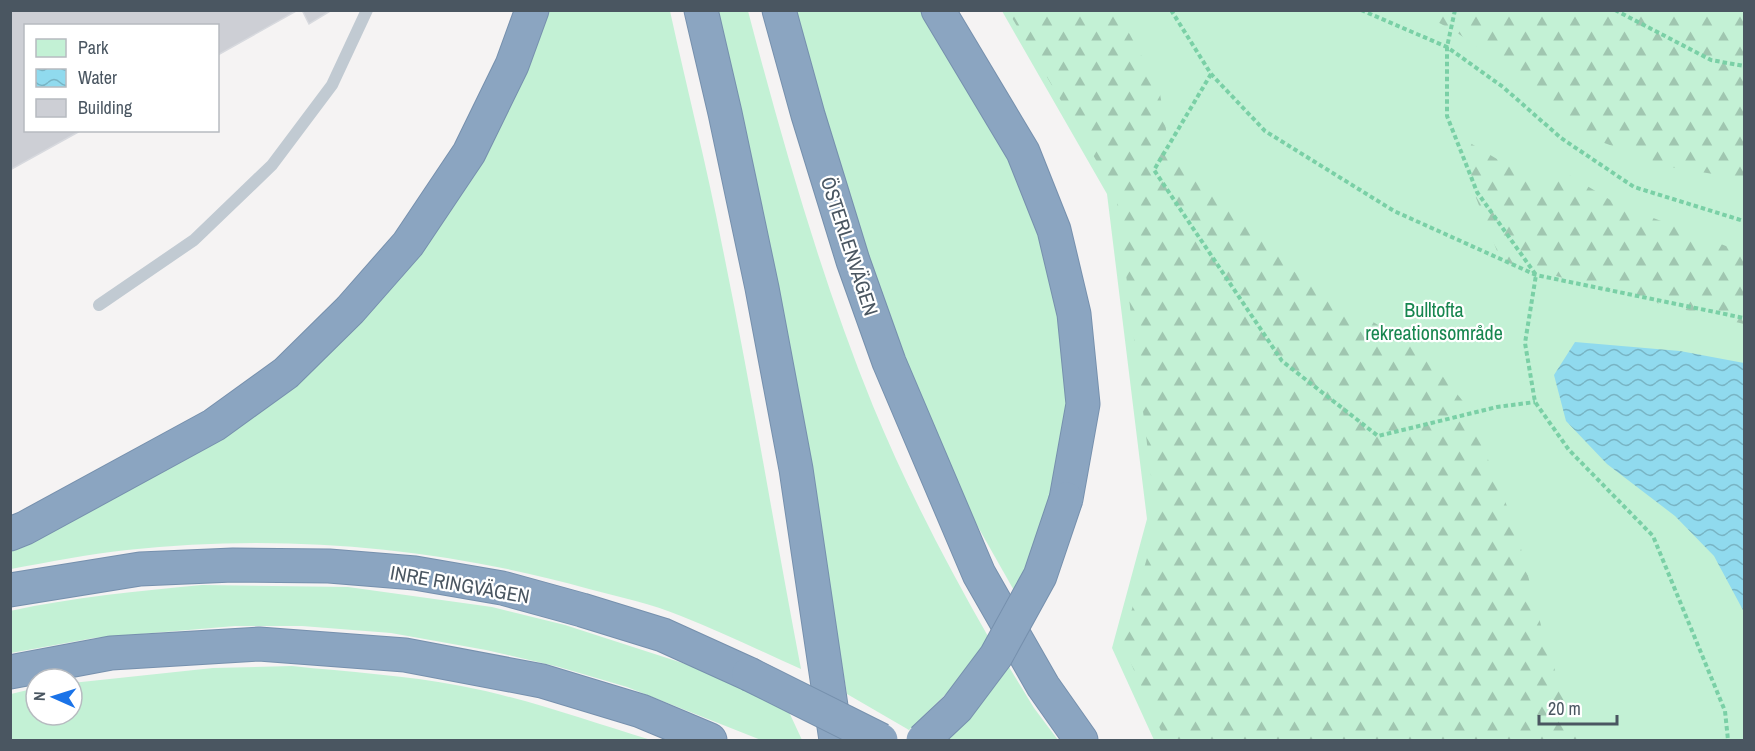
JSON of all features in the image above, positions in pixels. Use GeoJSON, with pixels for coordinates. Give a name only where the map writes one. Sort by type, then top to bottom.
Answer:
{"type":"FeatureCollection","features":[{"type":"Feature","properties":{"kind":"highway"},"geometry":{"type":"LineString","coordinates":[[10,534],[214,425],[286,372],[350,310],[408,244],[469,153],[512,65],[532,10]]}},
{"type":"Feature","properties":{"kind":"highway"},"geometry":{"type":"LineString","coordinates":[[701,10],[762,288],[796,469],[836,741]]}},
{"type":"Feature","properties":{"kind":"highway","name":"ÖSTERLENVÄGEN"},"geometry":{"type":"LineString","coordinates":[[779,10],[808,115],[853,261],[889,362],[979,574],[1043,686],[1081,741]]}},
{"type":"Feature","properties":{"kind":"highway"},"geometry":{"type":"LineString","coordinates":[[923,741],[957,708],[996,656],[1040,576],[1066,499],[1083,404],[1074,314],[1054,230],[1023,153],[938,10]]}},
{"type":"Feature","properties":{"kind":"highway","name":"INRE RINGVÄGEN"},"geometry":{"type":"LineString","coordinates":[[10,590],[140,569],[232,565],[329,566],[415,573],[502,588],[663,635],[749,674],[881,741]]}},
{"type":"Feature","properties":{"kind":"highway"},"geometry":{"type":"LineString","coordinates":[[10,672],[111,653],[259,644],[405,655],[542,681],[641,711],[710,741]]}},
{"type":"Feature","properties":{"kind":"lane"},"geometry":{"type":"LineString","coordinates":[[99,305],[194,240],[272,165],[332,85],[368,10]]}},
{"type":"Feature","properties":{"kind":"path"},"geometry":{"type":"LineString","coordinates":[[1171,10],[1211,74],[1265,131],[1394,211],[1536,275],[1744,318]]}},
{"type":"Feature","properties":{"kind":"path"},"geometry":{"type":"LineString","coordinates":[[1361,10],[1447,47],[1503,87],[1560,138],[1634,187],[1744,221]]}},
{"type":"Feature","properties":{"kind":"path"},"geometry":{"type":"LineString","coordinates":[[1455,10],[1447,47],[1448,116],[1477,192],[1536,275],[1526,343],[1534,402],[1569,450],[1653,536],[1725,711],[1728,741]]}},
{"type":"Feature","properties":{"kind":"path"},"geometry":{"type":"LineString","coordinates":[[1614,10],[1711,60],[1744,66]]}},
{"type":"Feature","properties":{"kind":"path"},"geometry":{"type":"LineString","coordinates":[[1211,74],[1154,170],[1282,361],[1378,436],[1497,408],[1534,402]]}},
{"type":"Feature","properties":{"kind":"green space"},"geometry":{"type":"Polygon","coordinates":[[[545,11],[670,11],[733,298],[801,669],[696,622],[647,604],[532,575],[418,554],[360,547],[302,544],[185,545],[98,554],[11,569],[10,547],[309,369],[545,11]]]}},
{"type":"Feature","properties":{"kind":"green space"},"geometry":{"type":"Polygon","coordinates":[[[716,11],[748,11],[804,210],[854,358],[913,495],[989,638],[953,687],[909,730],[847,694],[824,559],[716,11]]]}},
{"type":"Feature","properties":{"kind":"green space"},"geometry":{"type":"Polygon","coordinates":[[[793,11],[923,11],[1007,156],[1046,251],[1066,359],[1066,411],[1050,506],[1016,594],[965,504],[872,283],[793,11]]]}},
{"type":"Feature","properties":{"kind":"green space","name":"Bulltofta rekreationsområde"},"geometry":{"type":"Polygon","coordinates":[[[1002,11],[1744,11],[1744,740],[1154,740],[1112,648],[1147,519],[1107,194],[1002,11]]]}},
{"type":"Feature","properties":{"kind":"green space"},"geometry":{"type":"Polygon","coordinates":[[[1008,11],[1117,11],[1159,88],[1169,147],[1301,278],[1424,353],[1466,405],[1515,526],[1543,633],[1575,733],[1583,740],[1165,740],[1122,643],[1157,524],[1116,194],[1008,11]]]}},
{"type":"Feature","properties":{"kind":"green space"},"geometry":{"type":"Polygon","coordinates":[[[1417,11],[1744,11],[1744,179],[1670,167],[1577,133],[1517,75],[1456,32],[1417,11]]]}},
{"type":"Feature","properties":{"kind":"green space"},"geometry":{"type":"Polygon","coordinates":[[[1465,140],[1534,181],[1569,175],[1617,204],[1726,246],[1744,249],[1744,324],[1644,300],[1501,261],[1471,185],[1465,140]]]}},
{"type":"Feature","properties":{"kind":"green space"},"geometry":{"type":"Polygon","coordinates":[[[202,585],[348,587],[492,607],[565,625],[701,669],[789,712],[802,740],[761,740],[627,687],[559,667],[486,650],[391,633],[302,626],[235,626],[94,638],[11,653],[10,611],[82,598],[202,585]]]}},
{"type":"Feature","properties":{"kind":"green space"},"geometry":{"type":"Polygon","coordinates":[[[292,666],[440,682],[533,703],[651,740],[11,740],[11,694],[24,691],[24,727],[84,727],[84,682],[213,668],[292,666]]]}},
{"type":"Feature","properties":{"kind":"green space"},"geometry":{"type":"Polygon","coordinates":[[[1009,667],[1034,708],[1058,740],[946,740],[995,686],[1009,667]]]}},
{"type":"Feature","properties":{"kind":"water"},"geometry":{"type":"Polygon","coordinates":[[[1575,342],[1680,351],[1744,363],[1744,612],[1714,556],[1675,516],[1607,464],[1566,421],[1554,375],[1575,342]]]}},
{"type":"Feature","properties":{"kind":"building"},"geometry":{"type":"Polygon","coordinates":[[[10,10],[298,10],[219,54],[219,24],[24,24],[24,132],[78,132],[10,170],[10,10]]]}},
{"type":"Feature","properties":{"kind":"building"},"geometry":{"type":"Polygon","coordinates":[[[302,10],[332,10],[309,24],[302,10]]]}}]}
